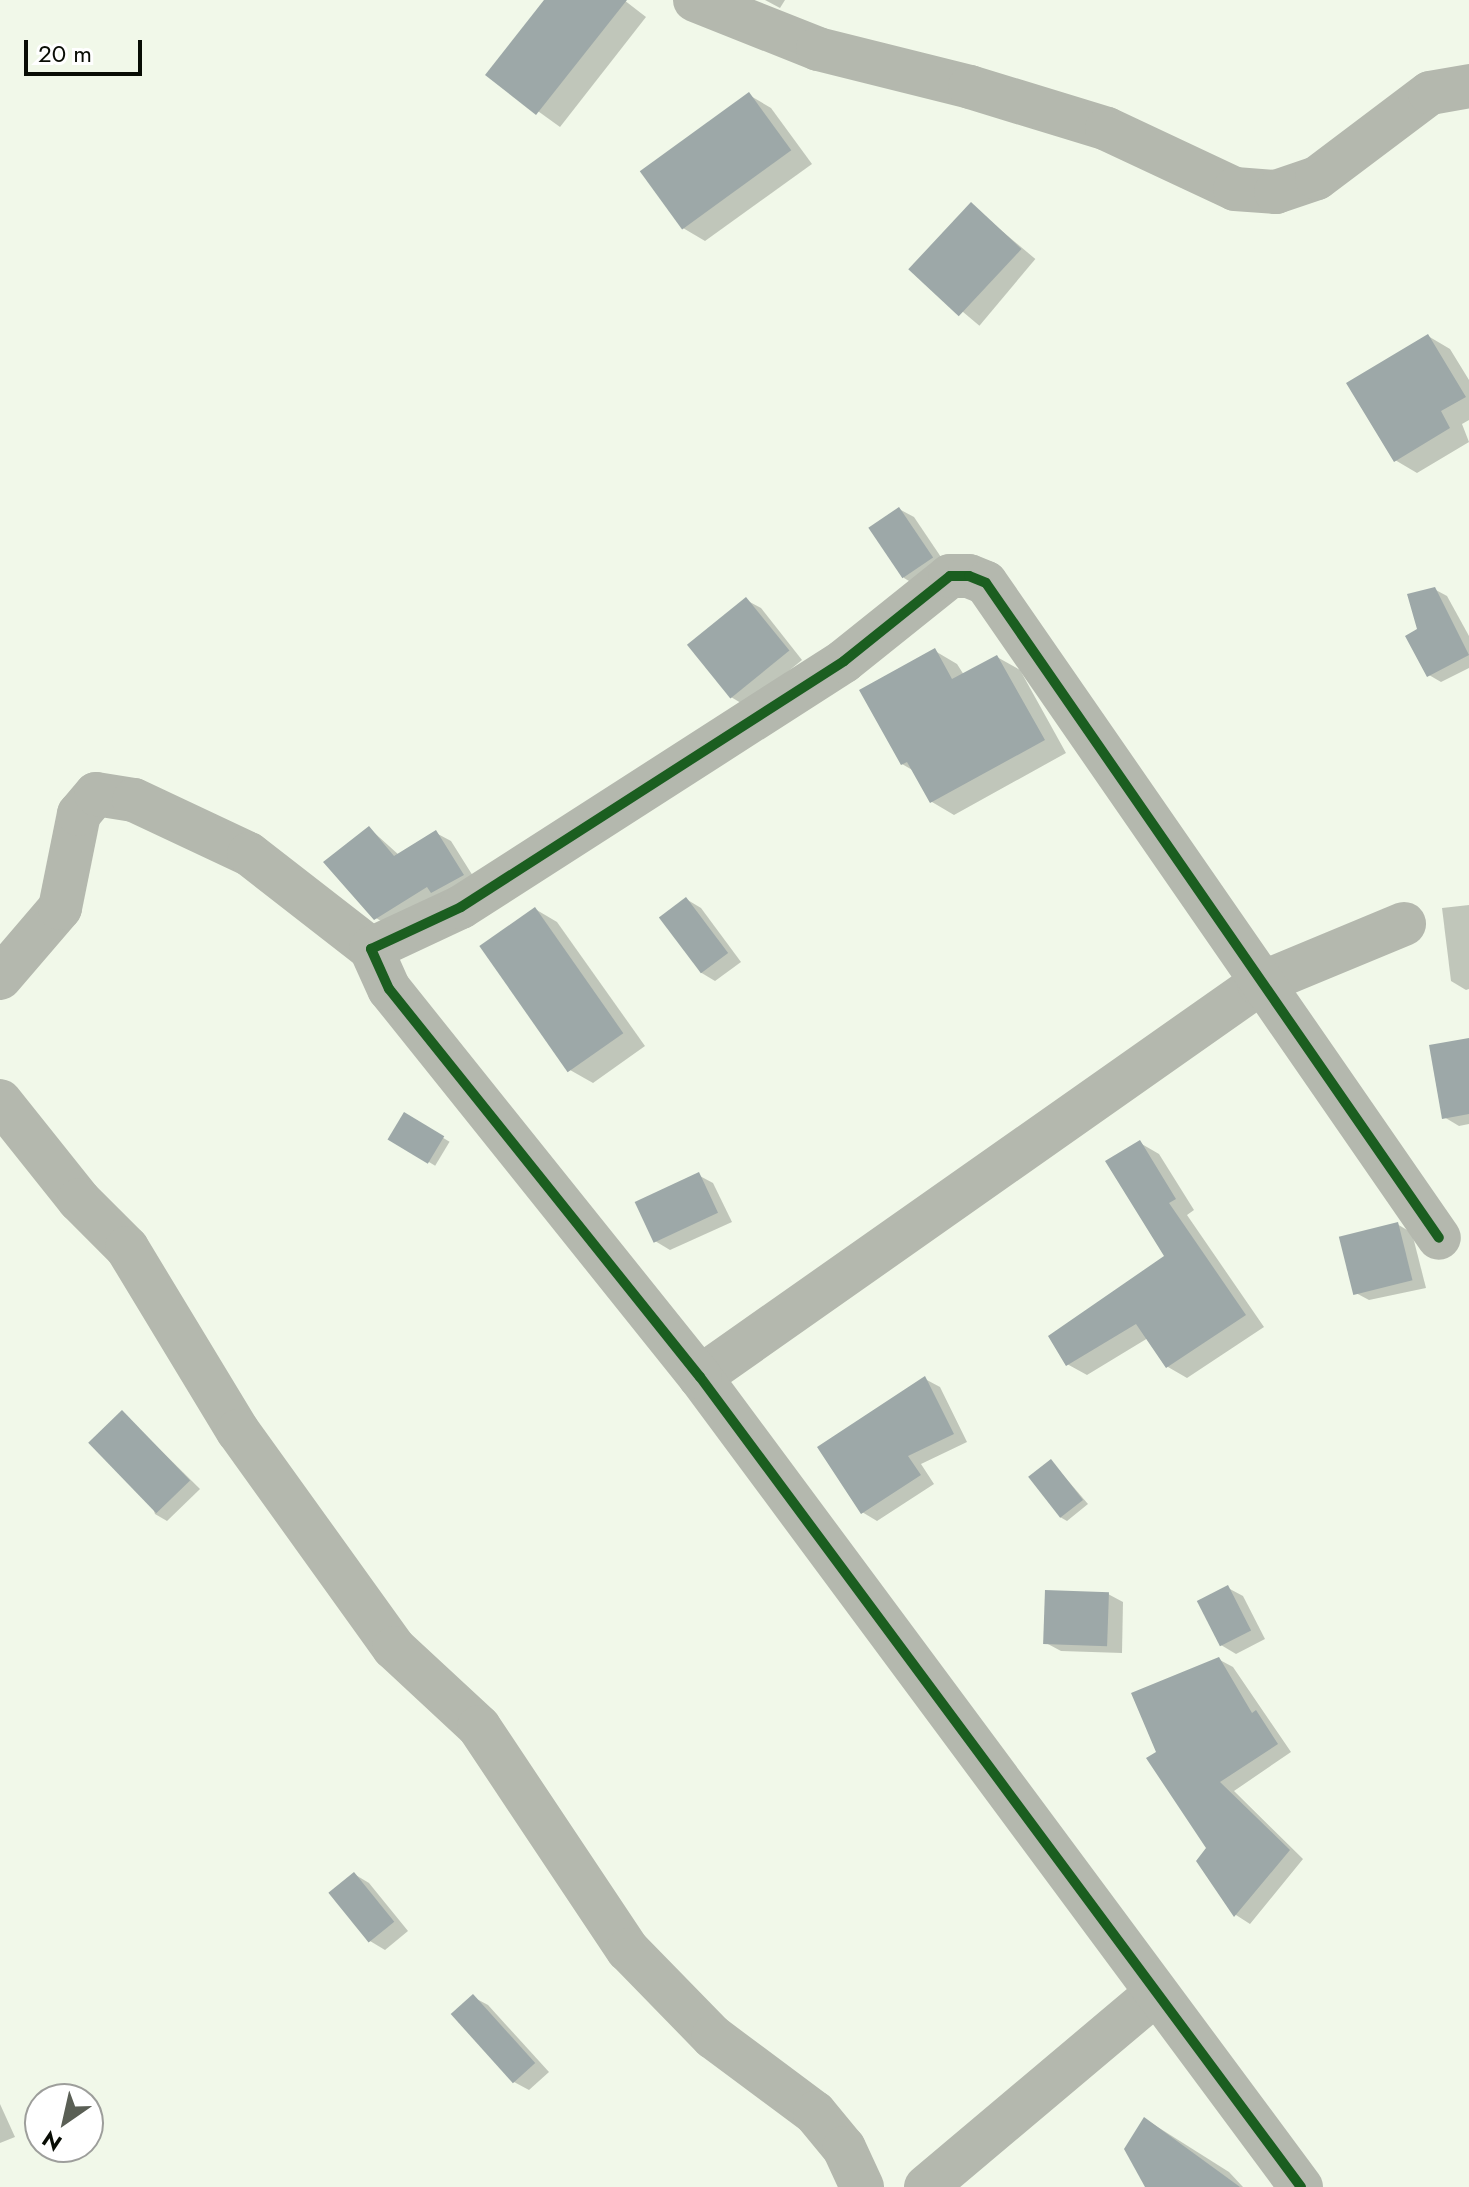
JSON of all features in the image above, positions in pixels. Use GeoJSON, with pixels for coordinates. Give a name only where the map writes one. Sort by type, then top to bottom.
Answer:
{"type":"FeatureCollection","features":[{"type":"Feature","properties":{"kind":"street"},"geometry":{"type":"LineString","coordinates":[[695,0],[818,49],[970,87],[1107,129],[1235,189],[1276,192],[1317,178],[1430,93],[1469,86]]}},
{"type":"Feature","properties":{"kind":"street"},"geometry":{"type":"LineString","coordinates":[[371,949],[461,907],[844,661],[950,576],[969,576],[986,583],[1259,984],[1439,1238]]}},
{"type":"Feature","properties":{"kind":"street"},"geometry":{"type":"LineString","coordinates":[[0,978],[60,908],[79,814],[96,794],[134,800],[249,854],[371,949],[398,1001],[700,1377],[1301,2187]]}},
{"type":"Feature","properties":{"kind":"street"},"geometry":{"type":"LineString","coordinates":[[700,1377],[1259,984],[1404,924]]}},
{"type":"Feature","properties":{"kind":"street"},"geometry":{"type":"LineString","coordinates":[[0,1101],[79,1200],[127,1248],[238,1431],[394,1648],[479,1727],[628,1950],[713,2037],[815,2113],[844,2148],[862,2187]]}},
{"type":"Feature","properties":{"kind":"street"},"geometry":{"type":"LineString","coordinates":[[926,2187],[1155,1994]]}},
{"type":"Feature","properties":{"kind":"building"},"geometry":{"type":"Polygon","coordinates":[[[544,0],[627,0],[536,115],[485,75],[544,0]]]}},
{"type":"Feature","properties":{"kind":"building"},"geometry":{"type":"Polygon","coordinates":[[[749,92],[791,150],[682,230],[640,171],[749,92]]]}},
{"type":"Feature","properties":{"kind":"building"},"geometry":{"type":"Polygon","coordinates":[[[971,202],[1021,249],[959,316],[908,269],[971,202]]]}},
{"type":"Feature","properties":{"kind":"building"},"geometry":{"type":"Polygon","coordinates":[[[1428,334],[1466,397],[1441,411],[1450,428],[1394,462],[1346,383],[1428,334]]]}},
{"type":"Feature","properties":{"kind":"building"},"geometry":{"type":"Polygon","coordinates":[[[899,507],[933,558],[902,578],[868,528],[899,507]]]}},
{"type":"Feature","properties":{"kind":"building"},"geometry":{"type":"Polygon","coordinates":[[[1435,587],[1469,655],[1427,677],[1405,636],[1417,629],[1407,594],[1435,587]]]}},
{"type":"Feature","properties":{"kind":"building"},"geometry":{"type":"Polygon","coordinates":[[[746,597],[789,651],[730,698],[687,645],[746,597]]]}},
{"type":"Feature","properties":{"kind":"building"},"geometry":{"type":"Polygon","coordinates":[[[935,648],[952,679],[997,655],[1045,740],[930,803],[907,762],[901,765],[859,690],[935,648]]]}},
{"type":"Feature","properties":{"kind":"building"},"geometry":{"type":"Polygon","coordinates":[[[369,826],[394,856],[436,830],[464,875],[431,893],[427,887],[374,920],[323,862],[369,826]]]}},
{"type":"Feature","properties":{"kind":"building"},"geometry":{"type":"Polygon","coordinates":[[[686,897],[728,953],[701,973],[659,917],[686,897]]]}},
{"type":"Feature","properties":{"kind":"building"},"geometry":{"type":"Polygon","coordinates":[[[535,907],[623,1033],[568,1072],[479,946],[535,907]]]}},
{"type":"Feature","properties":{"kind":"building"},"geometry":{"type":"Polygon","coordinates":[[[1469,1038],[1469,1114],[1442,1119],[1429,1045],[1469,1038]]]}},
{"type":"Feature","properties":{"kind":"building"},"geometry":{"type":"Polygon","coordinates":[[[404,1112],[444,1136],[428,1164],[388,1139],[404,1112]]]}},
{"type":"Feature","properties":{"kind":"building"},"geometry":{"type":"Polygon","coordinates":[[[1140,1140],[1176,1199],[1169,1203],[1246,1315],[1166,1368],[1136,1324],[1066,1366],[1048,1336],[1164,1256],[1105,1161],[1140,1140]]]}},
{"type":"Feature","properties":{"kind":"building"},"geometry":{"type":"Polygon","coordinates":[[[699,1172],[718,1213],[654,1243],[635,1202],[699,1172]]]}},
{"type":"Feature","properties":{"kind":"building"},"geometry":{"type":"Polygon","coordinates":[[[1398,1222],[1413,1280],[1353,1295],[1339,1237],[1398,1222]]]}},
{"type":"Feature","properties":{"kind":"building"},"geometry":{"type":"Polygon","coordinates":[[[925,1376],[954,1434],[908,1456],[921,1475],[861,1514],[817,1447],[925,1376]]]}},
{"type":"Feature","properties":{"kind":"building"},"geometry":{"type":"Polygon","coordinates":[[[122,1410],[190,1480],[156,1513],[88,1443],[122,1410]]]}},
{"type":"Feature","properties":{"kind":"building"},"geometry":{"type":"Polygon","coordinates":[[[1051,1459],[1083,1500],[1060,1518],[1028,1477],[1051,1459]]]}},
{"type":"Feature","properties":{"kind":"building"},"geometry":{"type":"Polygon","coordinates":[[[1228,1585],[1251,1630],[1220,1646],[1197,1601],[1228,1585]]]}},
{"type":"Feature","properties":{"kind":"building"},"geometry":{"type":"Polygon","coordinates":[[[1045,1590],[1109,1592],[1107,1646],[1043,1644],[1045,1590]]]}},
{"type":"Feature","properties":{"kind":"building"},"geometry":{"type":"Polygon","coordinates":[[[1219,1657],[1252,1713],[1256,1710],[1278,1744],[1220,1782],[1290,1850],[1234,1917],[1196,1861],[1206,1848],[1146,1758],[1156,1752],[1131,1693],[1219,1657]]]}},
{"type":"Feature","properties":{"kind":"building"},"geometry":{"type":"Polygon","coordinates":[[[354,1872],[394,1922],[369,1943],[328,1893],[354,1872]]]}},
{"type":"Feature","properties":{"kind":"building"},"geometry":{"type":"Polygon","coordinates":[[[473,1994],[535,2063],[513,2083],[451,2014],[473,1994]]]}},
{"type":"Feature","properties":{"kind":"building"},"geometry":{"type":"Polygon","coordinates":[[[1144,2117],[1240,2187],[1145,2187],[1124,2149],[1144,2117]]]}},
{"type":"Feature","properties":{"kind":"cycle path"},"geometry":{"type":"LineString","coordinates":[[1301,2187],[700,1377],[389,989],[371,949],[461,907],[844,661],[950,576],[969,576],[986,583],[1439,1238]]}}]}
